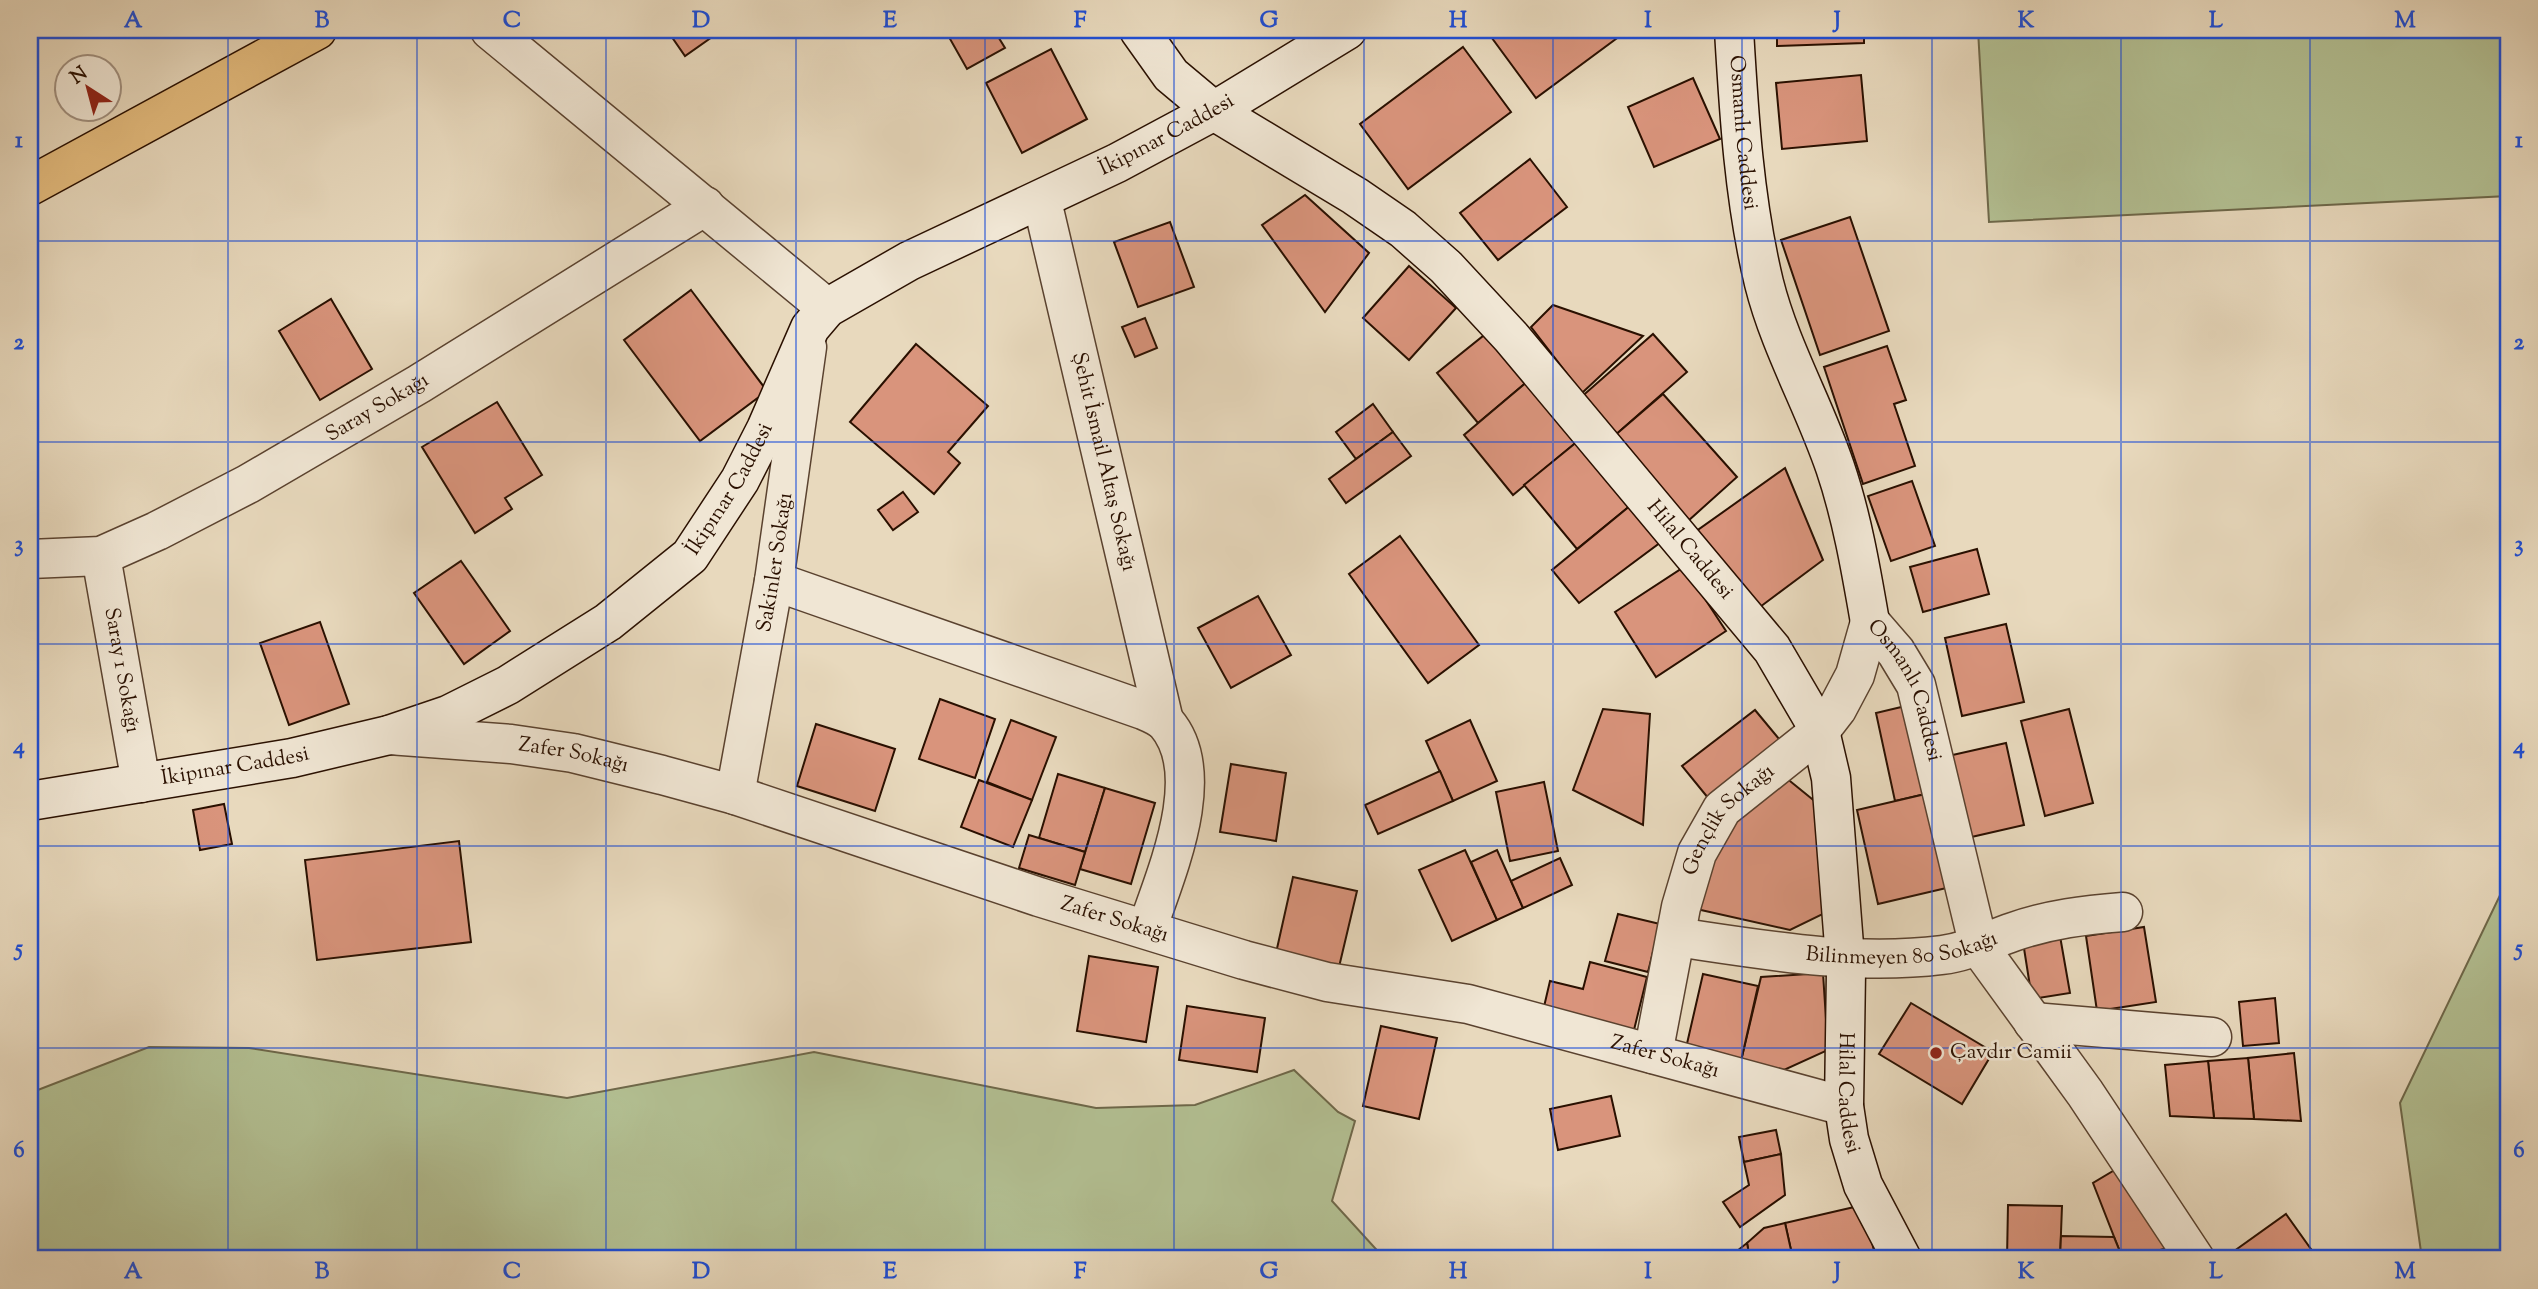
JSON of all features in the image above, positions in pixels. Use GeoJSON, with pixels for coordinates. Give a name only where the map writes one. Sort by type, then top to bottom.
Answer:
{"type":"FeatureCollection","features":[{"type":"Feature","properties":{"kind":"main road"},"geometry":{"type":"LineString","coordinates":[[30,186],[317,30]]}},
{"type":"Feature","properties":{"kind":"street"},"geometry":{"type":"LineString","coordinates":[[491,30],[705,206],[819,318]]}},
{"type":"Feature","properties":{"kind":"street","name":"Hilal Caddesi"},"geometry":{"type":"LineString","coordinates":[[1139,30],[1171,75],[1214,111],[1354,196],[1403,229],[1446,267],[1511,337],[1772,649],[1821,731],[1831,778],[1846,958],[1844,1106],[1849,1139],[1863,1185],[1902,1259]]}},
{"type":"Feature","properties":{"kind":"street","name":"İkipınar Caddesi"},"geometry":{"type":"LineString","coordinates":[[30,801],[292,758],[389,735],[448,715],[559,655],[608,622],[690,556],[740,480],[819,318],[909,261],[1042,201],[1214,111],[1347,30]]}},
{"type":"Feature","properties":{"kind":"street","name":"Osmanlı Caddesi"},"geometry":{"type":"LineString","coordinates":[[1734,30],[1745,180],[1765,284],[1786,350],[1835,466],[1855,538],[1870,622],[1896,652],[1916,685],[1979,947],[2085,1093],[2195,1259]]}},
{"type":"Feature","properties":{"kind":"street","name":"Şehit İsmail Altaş Sokağı"},"geometry":{"type":"LineString","coordinates":[[1042,201],[1164,721],[1178,743],[1186,772],[1181,817],[1147,929]]}},
{"type":"Feature","properties":{"kind":"street","name":"Saray Sokağı"},"geometry":{"type":"LineString","coordinates":[[30,559],[101,556],[157,531],[248,484],[562,298],[705,206]]}},
{"type":"Feature","properties":{"kind":"street","name":"Sakinler Sokağı"},"geometry":{"type":"LineString","coordinates":[[736,795],[819,318]]}},
{"type":"Feature","properties":{"kind":"street","name":"Saray 1 Sokağı"},"geometry":{"type":"LineString","coordinates":[[101,556],[141,783]]}},
{"type":"Feature","properties":{"kind":"street"},"geometry":{"type":"LineString","coordinates":[[774,581],[1143,710],[1164,721]]}},
{"type":"Feature","properties":{"kind":"street","name":"Gençlik Sokağı"},"geometry":{"type":"LineString","coordinates":[[1653,1054],[1676,937],[1697,853],[1722,808],[1821,731],[1855,675],[1870,622]]}},
{"type":"Feature","properties":{"kind":"street","name":"Zafer Sokağı"},"geometry":{"type":"LineString","coordinates":[[389,735],[512,744],[573,753],[736,795],[1039,897],[1327,982],[1468,1004],[1844,1106]]}},
{"type":"Feature","properties":{"kind":"street","name":"Bilinmeyen 80 Sokağı"},"geometry":{"type":"LineString","coordinates":[[1676,937],[1797,955],[1846,958],[1944,955],[1979,947],[2042,923],[2076,915],[2123,912]]}},
{"type":"Feature","properties":{"kind":"street"},"geometry":{"type":"LineString","coordinates":[[2033,1022],[2212,1037]]}},
{"type":"Feature","properties":{"kind":"green space"},"geometry":{"type":"Polygon","coordinates":[[[1978,30],[2508,30],[2508,196],[1989,222],[1978,30]]]}},
{"type":"Feature","properties":{"kind":"green space"},"geometry":{"type":"Polygon","coordinates":[[[2508,884],[2508,1259],[2422,1259],[2400,1103],[2504,887],[2508,884]]]}},
{"type":"Feature","properties":{"kind":"green space"},"geometry":{"type":"Polygon","coordinates":[[[149,1047],[249,1048],[567,1098],[814,1052],[1096,1108],[1195,1105],[1294,1070],[1338,1112],[1355,1121],[1332,1201],[1385,1259],[30,1259],[30,1093],[149,1047]]]}},
{"type":"Feature","properties":{"kind":"building"},"geometry":{"type":"Polygon","coordinates":[[[667,30],[722,30],[685,56],[667,30]]]}},
{"type":"Feature","properties":{"kind":"building"},"geometry":{"type":"Polygon","coordinates":[[[945,30],[994,30],[1005,48],[967,69],[945,30]]]}},
{"type":"Feature","properties":{"kind":"building"},"geometry":{"type":"Polygon","coordinates":[[[1495,30],[1628,30],[1536,98],[1489,34],[1495,30]]]}},
{"type":"Feature","properties":{"kind":"building"},"geometry":{"type":"Polygon","coordinates":[[[1777,30],[1864,30],[1864,43],[1777,46],[1777,30]]]}},
{"type":"Feature","properties":{"kind":"building"},"geometry":{"type":"Polygon","coordinates":[[[1463,47],[1511,112],[1408,189],[1360,124],[1463,47]]]}},
{"type":"Feature","properties":{"kind":"building"},"geometry":{"type":"Polygon","coordinates":[[[1051,49],[1087,119],[1022,153],[986,83],[1051,49]]]}},
{"type":"Feature","properties":{"kind":"building"},"geometry":{"type":"Polygon","coordinates":[[[1861,75],[1867,141],[1782,149],[1776,83],[1861,75]]]}},
{"type":"Feature","properties":{"kind":"building"},"geometry":{"type":"Polygon","coordinates":[[[1693,78],[1720,139],[1654,167],[1628,107],[1693,78]]]}},
{"type":"Feature","properties":{"kind":"building"},"geometry":{"type":"Polygon","coordinates":[[[1530,159],[1567,207],[1498,260],[1460,213],[1530,159]]]}},
{"type":"Feature","properties":{"kind":"building"},"geometry":{"type":"Polygon","coordinates":[[[1305,195],[1369,253],[1325,312],[1262,225],[1305,195]]]}},
{"type":"Feature","properties":{"kind":"building"},"geometry":{"type":"Polygon","coordinates":[[[1850,217],[1889,331],[1820,355],[1781,240],[1850,217]]]}},
{"type":"Feature","properties":{"kind":"building"},"geometry":{"type":"Polygon","coordinates":[[[1170,222],[1194,287],[1138,307],[1114,242],[1170,222]]]}},
{"type":"Feature","properties":{"kind":"building"},"geometry":{"type":"Polygon","coordinates":[[[1409,266],[1456,308],[1409,360],[1363,318],[1409,266]]]}},
{"type":"Feature","properties":{"kind":"building"},"geometry":{"type":"Polygon","coordinates":[[[691,290],[767,391],[700,441],[624,340],[691,290]]]}},
{"type":"Feature","properties":{"kind":"building"},"geometry":{"type":"Polygon","coordinates":[[[331,299],[372,369],[320,400],[279,331],[331,299]]]}},
{"type":"Feature","properties":{"kind":"building"},"geometry":{"type":"Polygon","coordinates":[[[1553,305],[1643,336],[1582,393],[1531,327],[1553,305]]]}},
{"type":"Feature","properties":{"kind":"building"},"geometry":{"type":"Polygon","coordinates":[[[1145,318],[1157,348],[1135,357],[1122,327],[1145,318]]]}},
{"type":"Feature","properties":{"kind":"building"},"geometry":{"type":"Polygon","coordinates":[[[1488,332],[1528,381],[1478,423],[1437,373],[1488,332]]]}},
{"type":"Feature","properties":{"kind":"building"},"geometry":{"type":"Polygon","coordinates":[[[1653,334],[1687,372],[1613,437],[1579,399],[1653,334]]]}},
{"type":"Feature","properties":{"kind":"building"},"geometry":{"type":"Polygon","coordinates":[[[916,344],[988,406],[948,452],[960,463],[934,494],[850,422],[916,344]]]}},
{"type":"Feature","properties":{"kind":"building"},"geometry":{"type":"Polygon","coordinates":[[[1887,346],[1906,400],[1894,404],[1915,466],[1863,484],[1824,367],[1887,346]]]}},
{"type":"Feature","properties":{"kind":"building"},"geometry":{"type":"Polygon","coordinates":[[[1528,381],[1578,441],[1513,495],[1464,435],[1528,381]]]}},
{"type":"Feature","properties":{"kind":"building"},"geometry":{"type":"Polygon","coordinates":[[[1663,394],[1737,477],[1688,521],[1613,437],[1663,394]]]}},
{"type":"Feature","properties":{"kind":"building"},"geometry":{"type":"Polygon","coordinates":[[[497,402],[542,475],[505,498],[512,509],[475,533],[422,447],[497,402]]]}},
{"type":"Feature","properties":{"kind":"building"},"geometry":{"type":"Polygon","coordinates":[[[1373,404],[1393,432],[1356,459],[1336,432],[1373,404]]]}},
{"type":"Feature","properties":{"kind":"building"},"geometry":{"type":"Polygon","coordinates":[[[1393,432],[1411,456],[1346,503],[1329,479],[1393,432]]]}},
{"type":"Feature","properties":{"kind":"building"},"geometry":{"type":"Polygon","coordinates":[[[1578,441],[1631,505],[1577,549],[1524,485],[1578,441]]]}},
{"type":"Feature","properties":{"kind":"building"},"geometry":{"type":"Polygon","coordinates":[[[1785,468],[1823,560],[1760,607],[1695,532],[1785,468]]]}},
{"type":"Feature","properties":{"kind":"building"},"geometry":{"type":"Polygon","coordinates":[[[1912,481],[1935,546],[1891,561],[1868,496],[1912,481]]]}},
{"type":"Feature","properties":{"kind":"building"},"geometry":{"type":"Polygon","coordinates":[[[903,492],[918,512],[893,530],[878,510],[903,492]]]}},
{"type":"Feature","properties":{"kind":"building"},"geometry":{"type":"Polygon","coordinates":[[[1631,505],[1661,542],[1579,603],[1552,570],[1631,505]]]}},
{"type":"Feature","properties":{"kind":"building"},"geometry":{"type":"Polygon","coordinates":[[[1400,536],[1479,645],[1428,683],[1349,574],[1400,536]]]}},
{"type":"Feature","properties":{"kind":"building"},"geometry":{"type":"Polygon","coordinates":[[[1977,549],[1989,594],[1923,612],[1910,567],[1977,549]]]}},
{"type":"Feature","properties":{"kind":"building"},"geometry":{"type":"Polygon","coordinates":[[[461,561],[510,631],[464,664],[414,593],[461,561]]]}},
{"type":"Feature","properties":{"kind":"building"},"geometry":{"type":"Polygon","coordinates":[[[1684,567],[1726,631],[1656,677],[1615,612],[1684,567]]]}},
{"type":"Feature","properties":{"kind":"building"},"geometry":{"type":"Polygon","coordinates":[[[1258,596],[1291,655],[1231,688],[1198,628],[1258,596]]]}},
{"type":"Feature","properties":{"kind":"building"},"geometry":{"type":"Polygon","coordinates":[[[320,622],[349,704],[289,725],[260,643],[320,622]]]}},
{"type":"Feature","properties":{"kind":"building"},"geometry":{"type":"Polygon","coordinates":[[[2006,624],[2024,702],[1962,716],[1945,638],[2006,624]]]}},
{"type":"Feature","properties":{"kind":"building"},"geometry":{"type":"Polygon","coordinates":[[[940,699],[995,719],[975,778],[919,759],[940,699]]]}},
{"type":"Feature","properties":{"kind":"building"},"geometry":{"type":"Polygon","coordinates":[[[1914,704],[1934,792],[1895,801],[1876,713],[1914,704]]]}},
{"type":"Feature","properties":{"kind":"building"},"geometry":{"type":"Polygon","coordinates":[[[1603,709],[1650,714],[1643,825],[1573,790],[1603,709]]]}},
{"type":"Feature","properties":{"kind":"building"},"geometry":{"type":"Polygon","coordinates":[[[2069,709],[2093,803],[2045,816],[2021,721],[2069,709]]]}},
{"type":"Feature","properties":{"kind":"building"},"geometry":{"type":"Polygon","coordinates":[[[1755,710],[1784,745],[1713,804],[1682,766],[1755,710]]]}},
{"type":"Feature","properties":{"kind":"building"},"geometry":{"type":"Polygon","coordinates":[[[1011,720],[1056,737],[1032,800],[987,782],[1011,720]]]}},
{"type":"Feature","properties":{"kind":"building"},"geometry":{"type":"Polygon","coordinates":[[[1470,720],[1497,781],[1453,801],[1426,741],[1470,720]]]}},
{"type":"Feature","properties":{"kind":"building"},"geometry":{"type":"Polygon","coordinates":[[[816,724],[895,749],[875,811],[797,786],[816,724]]]}},
{"type":"Feature","properties":{"kind":"building"},"geometry":{"type":"Polygon","coordinates":[[[2006,743],[2024,825],[1967,838],[1948,756],[2006,743]]]}},
{"type":"Feature","properties":{"kind":"building"},"geometry":{"type":"Polygon","coordinates":[[[1231,764],[1286,773],[1276,841],[1220,832],[1231,764]]]}},
{"type":"Feature","properties":{"kind":"building"},"geometry":{"type":"Polygon","coordinates":[[[1440,771],[1453,801],[1378,834],[1365,805],[1440,771]]]}},
{"type":"Feature","properties":{"kind":"building"},"geometry":{"type":"Polygon","coordinates":[[[1058,774],[1105,788],[1085,852],[1039,838],[1058,774]]]}},
{"type":"Feature","properties":{"kind":"building"},"geometry":{"type":"Polygon","coordinates":[[[1785,777],[1817,803],[1827,912],[1790,930],[1692,908],[1728,817],[1785,777]]]}},
{"type":"Feature","properties":{"kind":"building"},"geometry":{"type":"Polygon","coordinates":[[[979,780],[1032,800],[1013,847],[961,827],[979,780]]]}},
{"type":"Feature","properties":{"kind":"building"},"geometry":{"type":"Polygon","coordinates":[[[1544,782],[1558,851],[1510,861],[1496,792],[1544,782]]]}},
{"type":"Feature","properties":{"kind":"building"},"geometry":{"type":"Polygon","coordinates":[[[1105,788],[1155,803],[1131,884],[1080,869],[1105,788]]]}},
{"type":"Feature","properties":{"kind":"building"},"geometry":{"type":"Polygon","coordinates":[[[1934,792],[1955,886],[1878,904],[1857,810],[1934,792]]]}},
{"type":"Feature","properties":{"kind":"building"},"geometry":{"type":"Polygon","coordinates":[[[224,804],[232,844],[200,850],[193,810],[224,804]]]}},
{"type":"Feature","properties":{"kind":"building"},"geometry":{"type":"Polygon","coordinates":[[[1029,835],[1085,852],[1075,885],[1019,868],[1029,835]]]}},
{"type":"Feature","properties":{"kind":"building"},"geometry":{"type":"Polygon","coordinates":[[[459,841],[471,942],[317,960],[305,860],[459,841]]]}},
{"type":"Feature","properties":{"kind":"building"},"geometry":{"type":"Polygon","coordinates":[[[1465,850],[1497,920],[1452,941],[1419,870],[1465,850]]]}},
{"type":"Feature","properties":{"kind":"building"},"geometry":{"type":"Polygon","coordinates":[[[1497,850],[1523,908],[1497,920],[1471,862],[1497,850]]]}},
{"type":"Feature","properties":{"kind":"building"},"geometry":{"type":"Polygon","coordinates":[[[1560,858],[1572,885],[1523,908],[1511,881],[1560,858]]]}},
{"type":"Feature","properties":{"kind":"building"},"geometry":{"type":"Polygon","coordinates":[[[1293,877],[1357,891],[1339,967],[1276,953],[1293,877]]]}},
{"type":"Feature","properties":{"kind":"building"},"geometry":{"type":"Polygon","coordinates":[[[1618,914],[1660,924],[1648,972],[1605,961],[1618,914]]]}},
{"type":"Feature","properties":{"kind":"building"},"geometry":{"type":"Polygon","coordinates":[[[2144,927],[2156,1002],[2097,1011],[2086,936],[2144,927]]]}},
{"type":"Feature","properties":{"kind":"building"},"geometry":{"type":"Polygon","coordinates":[[[2060,936],[2070,993],[2032,999],[2023,942],[2060,936]]]}},
{"type":"Feature","properties":{"kind":"building"},"geometry":{"type":"Polygon","coordinates":[[[1089,956],[1158,967],[1146,1042],[1077,1031],[1089,956]]]}},
{"type":"Feature","properties":{"kind":"building"},"geometry":{"type":"Polygon","coordinates":[[[1590,962],[1647,977],[1633,1034],[1543,1011],[1550,981],[1583,989],[1590,962]]]}},
{"type":"Feature","properties":{"kind":"building"},"geometry":{"type":"Polygon","coordinates":[[[1823,973],[1828,1050],[1784,1070],[1741,1061],[1761,977],[1823,973]]]}},
{"type":"Feature","properties":{"kind":"building"},"geometry":{"type":"Polygon","coordinates":[[[1703,974],[1758,986],[1741,1061],[1686,1048],[1703,974]]]}},
{"type":"Feature","properties":{"kind":"building"},"geometry":{"type":"Polygon","coordinates":[[[2275,998],[2279,1043],[2243,1046],[2239,1002],[2275,998]]]}},
{"type":"Feature","properties":{"kind":"building","name":"Çavdır Camii"},"geometry":{"type":"Polygon","coordinates":[[[1911,1003],[1993,1052],[1962,1104],[1879,1054],[1911,1003]]]}},
{"type":"Feature","properties":{"kind":"building"},"geometry":{"type":"Polygon","coordinates":[[[1187,1006],[1265,1018],[1257,1072],[1179,1060],[1187,1006]]]}},
{"type":"Feature","properties":{"kind":"building"},"geometry":{"type":"Polygon","coordinates":[[[1381,1026],[1437,1038],[1419,1119],[1363,1106],[1381,1026]]]}},
{"type":"Feature","properties":{"kind":"building"},"geometry":{"type":"Polygon","coordinates":[[[2294,1053],[2301,1121],[2254,1119],[2248,1058],[2294,1053]]]}},
{"type":"Feature","properties":{"kind":"building"},"geometry":{"type":"Polygon","coordinates":[[[2248,1058],[2254,1119],[2214,1118],[2208,1061],[2248,1058]]]}},
{"type":"Feature","properties":{"kind":"building"},"geometry":{"type":"Polygon","coordinates":[[[2208,1061],[2214,1118],[2170,1116],[2165,1065],[2208,1061]]]}},
{"type":"Feature","properties":{"kind":"building"},"geometry":{"type":"Polygon","coordinates":[[[1611,1096],[1620,1136],[1558,1150],[1550,1109],[1611,1096]]]}},
{"type":"Feature","properties":{"kind":"building"},"geometry":{"type":"Polygon","coordinates":[[[1776,1130],[1781,1154],[1744,1162],[1739,1137],[1776,1130]]]}},
{"type":"Feature","properties":{"kind":"building"},"geometry":{"type":"Polygon","coordinates":[[[1781,1154],[1785,1195],[1740,1227],[1723,1202],[1749,1185],[1744,1162],[1781,1154]]]}},
{"type":"Feature","properties":{"kind":"building"},"geometry":{"type":"Polygon","coordinates":[[[2123,1165],[2177,1247],[2122,1257],[2093,1183],[2123,1165]]]}},
{"type":"Feature","properties":{"kind":"building"},"geometry":{"type":"Polygon","coordinates":[[[1863,1205],[1876,1259],[1793,1259],[1785,1223],[1863,1205]]]}},
{"type":"Feature","properties":{"kind":"building"},"geometry":{"type":"Polygon","coordinates":[[[2008,1205],[2062,1206],[2060,1259],[2007,1259],[2008,1205]]]}},
{"type":"Feature","properties":{"kind":"building"},"geometry":{"type":"Polygon","coordinates":[[[2286,1214],[2318,1259],[2223,1259],[2286,1214]]]}},
{"type":"Feature","properties":{"kind":"building"},"geometry":{"type":"Polygon","coordinates":[[[1785,1223],[1793,1259],[1750,1259],[1747,1243],[1764,1228],[1785,1223]]]}},
{"type":"Feature","properties":{"kind":"building"},"geometry":{"type":"Polygon","coordinates":[[[2061,1236],[2114,1237],[2123,1259],[2060,1259],[2061,1236]]]}},
{"type":"Feature","properties":{"kind":"building"},"geometry":{"type":"Polygon","coordinates":[[[1747,1243],[1750,1259],[1727,1259],[1747,1243]]]}},
{"type":"Feature","properties":{"kind":"building"},"geometry":{"type":"Polygon","coordinates":[[[2177,1247],[2182,1259],[2122,1257],[2177,1247]]]}},
{"type":"Feature","properties":{"kind":"place","name":"Çavdır Camii"},"geometry":{"type":"Point","coordinates":[1936,1053]}}]}
